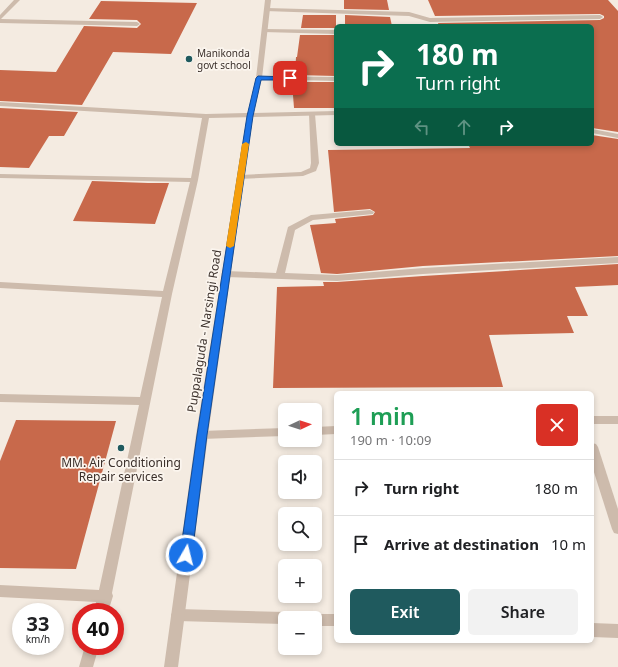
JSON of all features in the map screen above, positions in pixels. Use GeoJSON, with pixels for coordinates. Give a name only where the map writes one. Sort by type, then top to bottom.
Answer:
{"type":"FeatureCollection","features":[{"type":"Feature","properties":{"kind":"street"},"geometry":{"type":"LineString","coordinates":[[0,18],[17,0]]}},
{"type":"Feature","properties":{"kind":"street"},"geometry":{"type":"LineString","coordinates":[[268,5],[409,14],[430,20],[600,17]]}},
{"type":"Feature","properties":{"kind":"street","name":"Puppalaguda - Narsingi Road"},"geometry":{"type":"LineString","coordinates":[[170,667],[202,435],[268,5]]}},
{"type":"Feature","properties":{"kind":"street"},"geometry":{"type":"LineString","coordinates":[[0,21],[137,24]]}},
{"type":"Feature","properties":{"kind":"street"},"geometry":{"type":"LineString","coordinates":[[264,32],[334,32]]}},
{"type":"Feature","properties":{"kind":"street"},"geometry":{"type":"LineString","coordinates":[[258,78],[334,79]]}},
{"type":"Feature","properties":{"kind":"street"},"geometry":{"type":"LineString","coordinates":[[0,104],[206,116],[334,113]]}},
{"type":"Feature","properties":{"kind":"street"},"geometry":{"type":"LineString","coordinates":[[241,177],[303,174],[312,169],[315,163],[312,114]]}},
{"type":"Feature","properties":{"kind":"street"},"geometry":{"type":"LineString","coordinates":[[104,603],[167,294],[194,180],[206,116]]}},
{"type":"Feature","properties":{"kind":"street"},"geometry":{"type":"LineString","coordinates":[[594,132],[618,136]]}},
{"type":"Feature","properties":{"kind":"street"},"geometry":{"type":"LineString","coordinates":[[0,176],[194,180]]}},
{"type":"Feature","properties":{"kind":"street"},"geometry":{"type":"LineString","coordinates":[[280,276],[291,228],[311,218],[370,212]]}},
{"type":"Feature","properties":{"kind":"street"},"geometry":{"type":"LineString","coordinates":[[226,274],[337,278],[423,271],[618,260]]}},
{"type":"Feature","properties":{"kind":"street"},"geometry":{"type":"LineString","coordinates":[[0,285],[167,294]]}},
{"type":"Feature","properties":{"kind":"street"},"geometry":{"type":"LineString","coordinates":[[0,398],[145,401]]}},
{"type":"Feature","properties":{"kind":"street"},"geometry":{"type":"LineString","coordinates":[[594,420],[618,420]]}},
{"type":"Feature","properties":{"kind":"street"},"geometry":{"type":"LineString","coordinates":[[322,431],[334,430]]}},
{"type":"Feature","properties":{"kind":"street"},"geometry":{"type":"LineString","coordinates":[[202,435],[278,432]]}},
{"type":"Feature","properties":{"kind":"street"},"geometry":{"type":"LineString","coordinates":[[594,453],[618,530]]}},
{"type":"Feature","properties":{"kind":"street"},"geometry":{"type":"LineString","coordinates":[[0,591],[106,596]]}},
{"type":"Feature","properties":{"kind":"street"},"geometry":{"type":"LineString","coordinates":[[178,614],[278,618]]}},
{"type":"Feature","properties":{"kind":"street"},"geometry":{"type":"LineString","coordinates":[[322,620],[334,620]]}},
{"type":"Feature","properties":{"kind":"street"},"geometry":{"type":"LineString","coordinates":[[594,630],[618,631]]}},
{"type":"Feature","properties":{"kind":"street"},"geometry":{"type":"LineString","coordinates":[[86,667],[89,655]]}},
{"type":"Feature","properties":{"kind":"building"},"geometry":{"type":"Polygon","coordinates":[[[344,0],[387,0],[389,10],[344,9],[344,0]]]}},
{"type":"Feature","properties":{"kind":"building"},"geometry":{"type":"Polygon","coordinates":[[[428,0],[608,0],[618,11],[618,132],[594,128],[594,24],[438,23],[600,20],[604,18],[604,16],[600,14],[435,16],[428,0]]]}},
{"type":"Feature","properties":{"kind":"building"},"geometry":{"type":"Polygon","coordinates":[[[101,1],[197,3],[171,54],[113,52],[82,105],[0,101],[0,70],[56,72],[84,26],[137,28],[141,24],[137,20],[89,19],[101,1]]]}},
{"type":"Feature","properties":{"kind":"building"},"geometry":{"type":"Polygon","coordinates":[[[303,15],[336,15],[336,24],[334,24],[334,28],[301,28],[303,15]]]}},
{"type":"Feature","properties":{"kind":"building"},"geometry":{"type":"Polygon","coordinates":[[[345,15],[390,17],[392,24],[345,24],[345,15]]]}},
{"type":"Feature","properties":{"kind":"building"},"geometry":{"type":"Polygon","coordinates":[[[300,35],[334,35],[334,76],[295,75],[300,35]]]}},
{"type":"Feature","properties":{"kind":"building"},"geometry":{"type":"Polygon","coordinates":[[[292,82],[334,82],[334,108],[294,108],[292,82]]]}},
{"type":"Feature","properties":{"kind":"building"},"geometry":{"type":"Polygon","coordinates":[[[0,108],[78,112],[64,136],[49,136],[29,168],[0,167],[0,108]]]}},
{"type":"Feature","properties":{"kind":"building"},"geometry":{"type":"Polygon","coordinates":[[[594,135],[618,139],[618,256],[423,266],[337,274],[321,273],[310,225],[336,223],[335,219],[373,215],[375,212],[370,209],[334,212],[328,150],[470,148],[469,146],[594,146],[594,135]]]}},
{"type":"Feature","properties":{"kind":"building"},"geometry":{"type":"Polygon","coordinates":[[[92,181],[169,183],[155,224],[73,221],[92,181]]]}},
{"type":"Feature","properties":{"kind":"building"},"geometry":{"type":"Polygon","coordinates":[[[618,264],[618,285],[575,287],[588,316],[567,316],[574,333],[489,335],[503,387],[273,388],[277,287],[324,286],[323,282],[618,264]]]}},
{"type":"Feature","properties":{"kind":"building"},"geometry":{"type":"Polygon","coordinates":[[[16,420],[116,421],[76,569],[0,568],[0,461],[16,420]]]}},
{"type":"Feature","properties":{"kind":"slow traffic"},"geometry":{"type":"LineString","coordinates":[[230,246],[246,144]]}},
{"type":"Feature","properties":{"kind":"place","name":"Manikonda govt school"},"geometry":{"type":"Point","coordinates":[189,59]}},
{"type":"Feature","properties":{"kind":"place","name":"MM. Air Conditioning Repair services"},"geometry":{"type":"Point","coordinates":[121,448]}},
{"type":"Feature","properties":{"kind":"route"},"geometry":{"type":"LineString","coordinates":[[186,555],[202,435],[250,116],[258,78],[290,78]]}}]}
